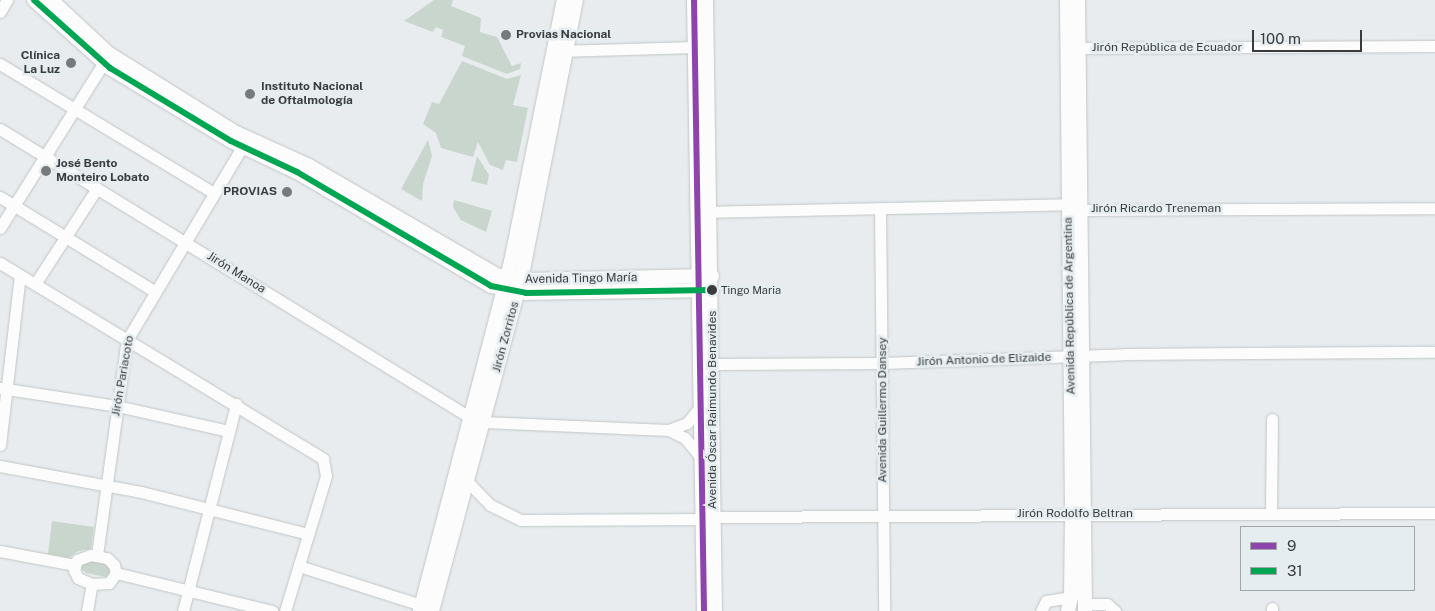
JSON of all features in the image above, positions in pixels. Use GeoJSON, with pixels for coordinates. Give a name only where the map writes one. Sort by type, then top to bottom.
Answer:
{"type":"FeatureCollection","features":[{"type":"Feature","properties":{"kind":"main road","name":"Avenida Tingo María"},"geometry":{"type":"LineString","coordinates":[[34,0],[76,32],[106,59],[244,143],[312,167],[512,285],[706,290]]}},
{"type":"Feature","properties":{"kind":"main road","name":"Avenida Tingo María"},"geometry":{"type":"LineString","coordinates":[[50,0],[76,32]]}},
{"type":"Feature","properties":{"kind":"main road","name":"Jirón Zorritos"},"geometry":{"type":"LineString","coordinates":[[561,51],[564,0]]}},
{"type":"Feature","properties":{"kind":"main road","name":"Jirón Zorritos"},"geometry":{"type":"LineString","coordinates":[[424,609],[477,420],[512,285],[561,51],[576,0]]}},
{"type":"Feature","properties":{"kind":"main road","name":"Avenida Óscar Raimundo Benavides"},"geometry":{"type":"LineString","coordinates":[[694,0],[705,212]]}},
{"type":"Feature","properties":{"kind":"main road","name":"Avenida Óscar Raimundo Benavides"},"geometry":{"type":"LineString","coordinates":[[706,0],[706,290],[702,460],[715,611]]}},
{"type":"Feature","properties":{"kind":"main road","name":"Avenida República de Argentina"},"geometry":{"type":"LineString","coordinates":[[1067,0],[1073,48]]}},
{"type":"Feature","properties":{"kind":"main road","name":"Avenida República de Argentina"},"geometry":{"type":"LineString","coordinates":[[1078,0],[1073,48],[1075,357],[1077,514],[1084,608]]}},
{"type":"Feature","properties":{"kind":"main road","name":"Avenida Tingo María"},"geometry":{"type":"LineString","coordinates":[[512,285],[706,276]]}},
{"type":"Feature","properties":{"kind":"main road","name":"Avenida Óscar Raimundo Benavides"},"geometry":{"type":"LineString","coordinates":[[704,611],[713,364],[706,290]]}},
{"type":"Feature","properties":{"kind":"main road","name":"Jirón Zorritos"},"geometry":{"type":"LineString","coordinates":[[424,609],[467,481],[477,420]]}},
{"type":"Feature","properties":{"kind":"main road","name":"Avenida República de Argentina"},"geometry":{"type":"LineString","coordinates":[[1068,611],[1071,597],[1077,514]]}},
{"type":"Feature","properties":{"kind":"street"},"geometry":{"type":"LineString","coordinates":[[0,12],[8,0]]}},
{"type":"Feature","properties":{"kind":"street","name":"Jirón República de Ecuador"},"geometry":{"type":"LineString","coordinates":[[1073,48],[1435,46]]}},
{"type":"Feature","properties":{"kind":"street"},"geometry":{"type":"LineString","coordinates":[[561,51],[695,48]]}},
{"type":"Feature","properties":{"kind":"street"},"geometry":{"type":"LineString","coordinates":[[0,228],[73,108],[106,59]]}},
{"type":"Feature","properties":{"kind":"street"},"geometry":{"type":"LineString","coordinates":[[0,64],[214,193]]}},
{"type":"Feature","properties":{"kind":"street","name":"Jirón Manoa"},"geometry":{"type":"LineString","coordinates":[[0,130],[477,420]]}},
{"type":"Feature","properties":{"kind":"street","name":"Jirón Pariacoto"},"geometry":{"type":"LineString","coordinates":[[96,555],[127,340],[154,291],[244,143]]}},
{"type":"Feature","properties":{"kind":"street"},"geometry":{"type":"LineString","coordinates":[[35,284],[97,188]]}},
{"type":"Feature","properties":{"kind":"street"},"geometry":{"type":"LineString","coordinates":[[0,197],[154,291]]}},
{"type":"Feature","properties":{"kind":"street","name":"Jirón Ricardo Treneman"},"geometry":{"type":"LineString","coordinates":[[705,212],[880,208],[1435,208]]}},
{"type":"Feature","properties":{"kind":"street","name":"Avenida Guillermo Dansey"},"geometry":{"type":"LineString","coordinates":[[880,208],[884,611]]}},
{"type":"Feature","properties":{"kind":"street"},"geometry":{"type":"LineString","coordinates":[[0,263],[318,454],[326,464],[285,611]]}},
{"type":"Feature","properties":{"kind":"street"},"geometry":{"type":"LineString","coordinates":[[0,444],[3,388],[20,275]]}},
{"type":"Feature","properties":{"kind":"street","name":"Jirón Antonio de Elizaide"},"geometry":{"type":"LineString","coordinates":[[713,364],[883,363],[1075,357],[1435,352]]}},
{"type":"Feature","properties":{"kind":"street"},"geometry":{"type":"LineString","coordinates":[[3,388],[117,406],[229,431]]}},
{"type":"Feature","properties":{"kind":"street"},"geometry":{"type":"LineString","coordinates":[[183,611],[236,404]]}},
{"type":"Feature","properties":{"kind":"street"},"geometry":{"type":"LineString","coordinates":[[477,420],[669,430],[687,424],[702,404]]}},
{"type":"Feature","properties":{"kind":"street"},"geometry":{"type":"LineString","coordinates":[[1271,513],[1272,419]]}},
{"type":"Feature","properties":{"kind":"street"},"geometry":{"type":"LineString","coordinates":[[669,430],[685,438],[702,460]]}},
{"type":"Feature","properties":{"kind":"street"},"geometry":{"type":"LineString","coordinates":[[0,466],[106,484],[308,534]]}},
{"type":"Feature","properties":{"kind":"street","name":"Jirón Rodolfo Beltran"},"geometry":{"type":"LineString","coordinates":[[467,481],[490,504],[521,520],[1077,514],[1435,513]]}},
{"type":"Feature","properties":{"kind":"street"},"geometry":{"type":"LineString","coordinates":[[0,551],[75,565]]}},
{"type":"Feature","properties":{"kind":"street"},"geometry":{"type":"LineString","coordinates":[[96,555],[111,560],[116,573],[109,583],[92,584],[78,578],[75,565],[81,557],[96,555]]}},
{"type":"Feature","properties":{"kind":"street"},"geometry":{"type":"LineString","coordinates":[[299,566],[424,609]]}},
{"type":"Feature","properties":{"kind":"street"},"geometry":{"type":"LineString","coordinates":[[116,573],[272,611]]}},
{"type":"Feature","properties":{"kind":"street"},"geometry":{"type":"LineString","coordinates":[[88,611],[92,584]]}},
{"type":"Feature","properties":{"kind":"street"},"geometry":{"type":"LineString","coordinates":[[1042,611],[1046,601],[1071,597]]}},
{"type":"Feature","properties":{"kind":"street"},"geometry":{"type":"LineString","coordinates":[[1084,608],[1107,604],[1115,611]]}},
{"type":"Feature","properties":{"kind":"shaded area"},"geometry":{"type":"Polygon","coordinates":[[[434,0],[453,0],[451,6],[481,18],[480,32],[497,37],[512,66],[521,63],[520,69],[507,74],[462,56],[465,46],[441,37],[443,30],[436,27],[433,32],[404,21],[434,0]]]}},
{"type":"Feature","properties":{"kind":"shaded area"},"geometry":{"type":"Polygon","coordinates":[[[462,61],[507,79],[521,75],[513,105],[528,108],[517,162],[506,160],[503,170],[490,165],[478,142],[473,157],[441,148],[436,133],[423,124],[432,102],[439,104],[462,61]]]}},
{"type":"Feature","properties":{"kind":"shaded area"},"geometry":{"type":"Polygon","coordinates":[[[428,140],[432,156],[423,184],[422,201],[401,189],[428,140]]]}},
{"type":"Feature","properties":{"kind":"shaded area"},"geometry":{"type":"Polygon","coordinates":[[[477,156],[489,175],[487,185],[471,181],[477,156]]]}},
{"type":"Feature","properties":{"kind":"shaded area"},"geometry":{"type":"Polygon","coordinates":[[[454,200],[492,211],[486,232],[461,220],[453,207],[454,200]]]}},
{"type":"Feature","properties":{"kind":"shaded area"},"geometry":{"type":"Polygon","coordinates":[[[52,521],[94,527],[91,549],[78,551],[69,558],[48,554],[52,521]]]}},
{"type":"Feature","properties":{"kind":"shaded area"},"geometry":{"type":"Polygon","coordinates":[[[83,560],[106,562],[112,569],[106,577],[86,573],[80,567],[83,560]]]}},
{"type":"Feature","properties":{"kind":"transit line","name":"31"},"geometry":{"type":"LineString","coordinates":[[34,0],[110,68],[231,141],[297,172],[491,286],[526,293],[712,290]]}},
{"type":"Feature","properties":{"kind":"transit line","name":"9"},"geometry":{"type":"LineString","coordinates":[[694,0],[704,611]]}},
{"type":"Feature","properties":{"kind":"place","name":"Provias Nacional"},"geometry":{"type":"Point","coordinates":[506,35]}},
{"type":"Feature","properties":{"kind":"place","name":"Clínica La Luz"},"geometry":{"type":"Point","coordinates":[71,63]}},
{"type":"Feature","properties":{"kind":"place","name":"Instituto Nacional de Oftalmología"},"geometry":{"type":"Point","coordinates":[250,94]}},
{"type":"Feature","properties":{"kind":"place","name":"José Bento Monteiro Lobato"},"geometry":{"type":"Point","coordinates":[46,171]}},
{"type":"Feature","properties":{"kind":"place","name":"PROVIAS"},"geometry":{"type":"Point","coordinates":[287,192]}},
{"type":"Feature","properties":{"kind":"place","name":"Tingo Maria"},"geometry":{"type":"Point","coordinates":[712,290]}}]}
